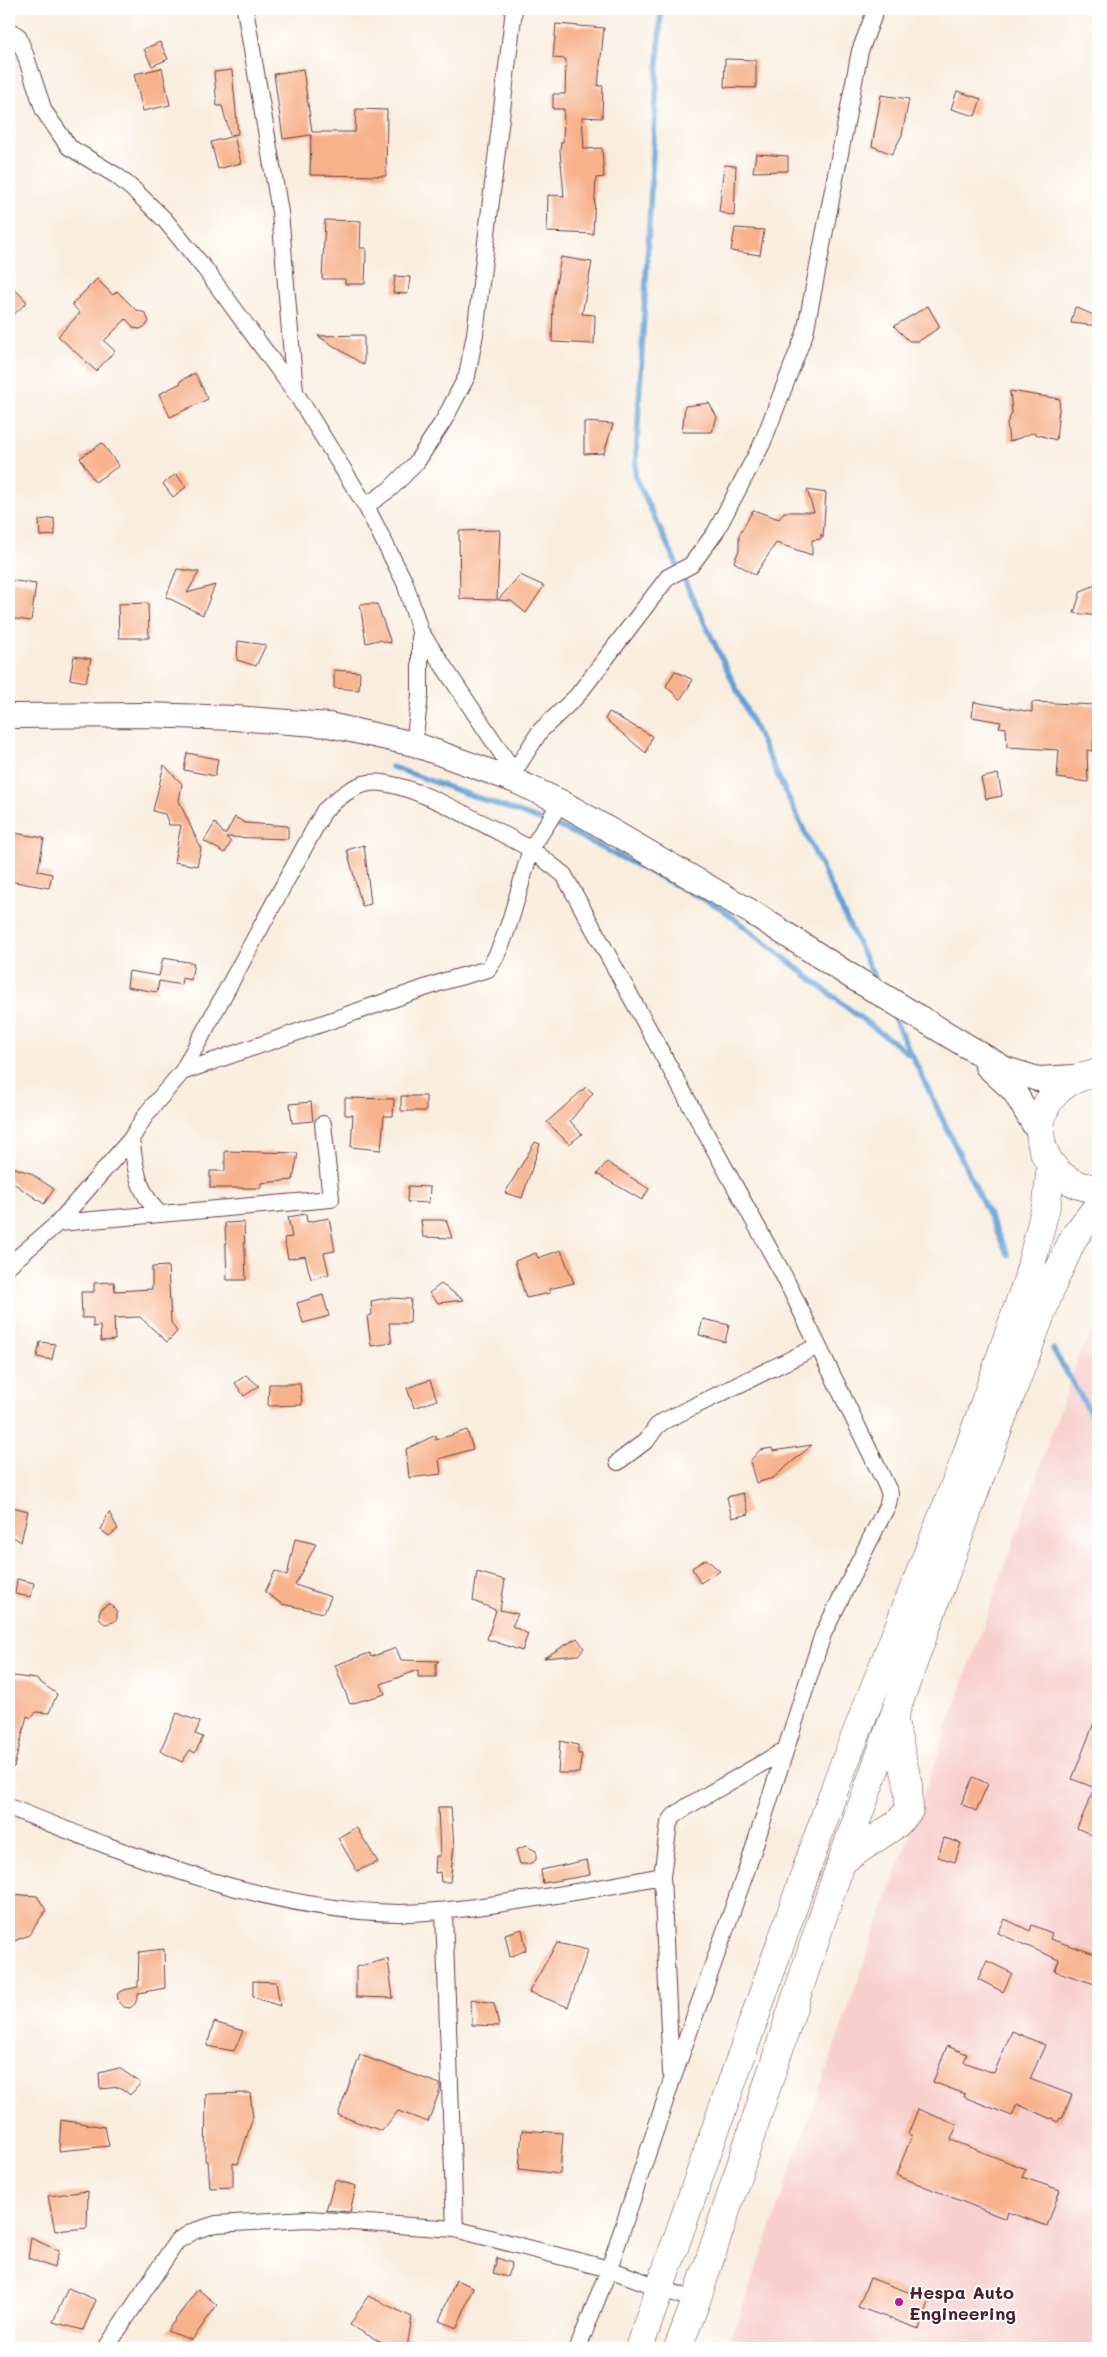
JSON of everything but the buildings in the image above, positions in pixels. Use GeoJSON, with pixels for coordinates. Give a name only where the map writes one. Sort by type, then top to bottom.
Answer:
{"type":"FeatureCollection","features":[{"type":"Feature","properties":{"kind":"highway"},"geometry":{"type":"LineString","coordinates":[[1089,1073],[1060,1087],[1049,1100],[1042,1117],[1040,1135],[1044,1150],[1051,1164],[1071,1182],[1084,1187],[1098,1189]]}},
{"type":"Feature","properties":{"kind":"highway"},"geometry":{"type":"LineString","coordinates":[[639,2348],[837,1782],[964,1462],[1025,1287],[1047,1202],[1051,1164]]}},
{"type":"Feature","properties":{"kind":"highway"},"geometry":{"type":"LineString","coordinates":[[678,2348],[696,2300],[842,1861],[894,1721],[984,1466],[1052,1285],[1074,1237],[1098,1206]]}},
{"type":"Feature","properties":{"kind":"highway"},"geometry":{"type":"LineString","coordinates":[[842,1861],[897,1824],[909,1810],[908,1785],[894,1721]]}},
{"type":"Feature","properties":{"kind":"street"},"geometry":{"type":"LineString","coordinates":[[245,9],[280,212],[295,392]]}},
{"type":"Feature","properties":{"kind":"street"},"geometry":{"type":"LineString","coordinates":[[366,506],[390,489],[416,463],[444,420],[467,376],[475,334],[514,9]]}},
{"type":"Feature","properties":{"kind":"street"},"geometry":{"type":"LineString","coordinates":[[513,776],[540,731],[577,696],[668,577],[691,565],[716,533],[762,444],[805,333],[860,51],[876,9]]}},
{"type":"Feature","properties":{"kind":"street"},"geometry":{"type":"LineString","coordinates":[[9,30],[18,36],[22,45],[44,112],[69,147],[117,176],[164,219],[205,269],[295,392],[366,506],[405,583],[420,631],[513,776]]}},
{"type":"Feature","properties":{"kind":"street"},"geometry":{"type":"LineString","coordinates":[[414,744],[420,695],[420,631]]}},
{"type":"Feature","properties":{"kind":"street"},"geometry":{"type":"LineString","coordinates":[[9,716],[146,716],[329,725],[414,744],[513,776],[753,913],[849,975],[1005,1069],[1038,1079],[1089,1073]]}},
{"type":"Feature","properties":{"kind":"street"},"geometry":{"type":"LineString","coordinates":[[9,1265],[58,1223],[131,1139],[147,1113],[182,1072],[324,811],[340,796],[368,783],[385,783],[413,789],[531,849],[564,875],[782,1274],[890,1494],[888,1504],[824,1634],[748,1866],[671,2082],[609,2269],[578,2348]]}},
{"type":"Feature","properties":{"kind":"street"},"geometry":{"type":"LineString","coordinates":[[182,1072],[445,981],[488,969],[495,958],[503,938],[531,849],[561,802]]}},
{"type":"Feature","properties":{"kind":"street"},"geometry":{"type":"LineString","coordinates":[[968,1048],[1014,1091],[1040,1135]]}},
{"type":"Feature","properties":{"kind":"street"},"geometry":{"type":"LineString","coordinates":[[58,1223],[331,1199],[323,1124]]}},
{"type":"Feature","properties":{"kind":"street"},"geometry":{"type":"LineString","coordinates":[[131,1139],[137,1178],[145,1198],[159,1214]]}},
{"type":"Feature","properties":{"kind":"street"},"geometry":{"type":"LineString","coordinates":[[618,1462],[648,1440],[657,1426],[664,1421],[672,1419],[818,1346]]}},
{"type":"Feature","properties":{"kind":"street"},"geometry":{"type":"LineString","coordinates":[[671,2082],[662,1876],[669,1823],[674,1816],[688,1806],[785,1750]]}},
{"type":"Feature","properties":{"kind":"street"},"geometry":{"type":"LineString","coordinates":[[9,1807],[116,1850],[241,1889],[347,1910],[396,1913],[444,1912],[584,1892],[662,1876]]}},
{"type":"Feature","properties":{"kind":"street"},"geometry":{"type":"LineString","coordinates":[[444,1912],[455,2229]]}},
{"type":"Feature","properties":{"kind":"street"},"geometry":{"type":"LineString","coordinates":[[106,2348],[177,2241],[194,2230],[216,2224],[308,2219],[455,2229],[609,2269],[696,2300]]}},
{"type":"Feature","properties":{"kind":"shaded area"},"geometry":{"type":"Polygon","coordinates":[[[1098,1323],[1098,2348],[728,2348],[1080,1353],[1098,1323]]]}},
{"type":"Feature","properties":{"kind":"waterway"},"geometry":{"type":"LineString","coordinates":[[661,9],[635,477],[877,983]]}},
{"type":"Feature","properties":{"kind":"waterway"},"geometry":{"type":"LineString","coordinates":[[392,767],[563,828],[721,908],[912,1056]]}},
{"type":"Feature","properties":{"kind":"waterway"},"geometry":{"type":"LineString","coordinates":[[890,1010],[1008,1255]]}},
{"type":"Feature","properties":{"kind":"waterway"},"geometry":{"type":"LineString","coordinates":[[1053,1349],[1098,1426]]}},
{"type":"Feature","properties":{"kind":"place","name":"Hespa Auto Engineering"},"geometry":{"type":"Point","coordinates":[899,2302]}}]}
